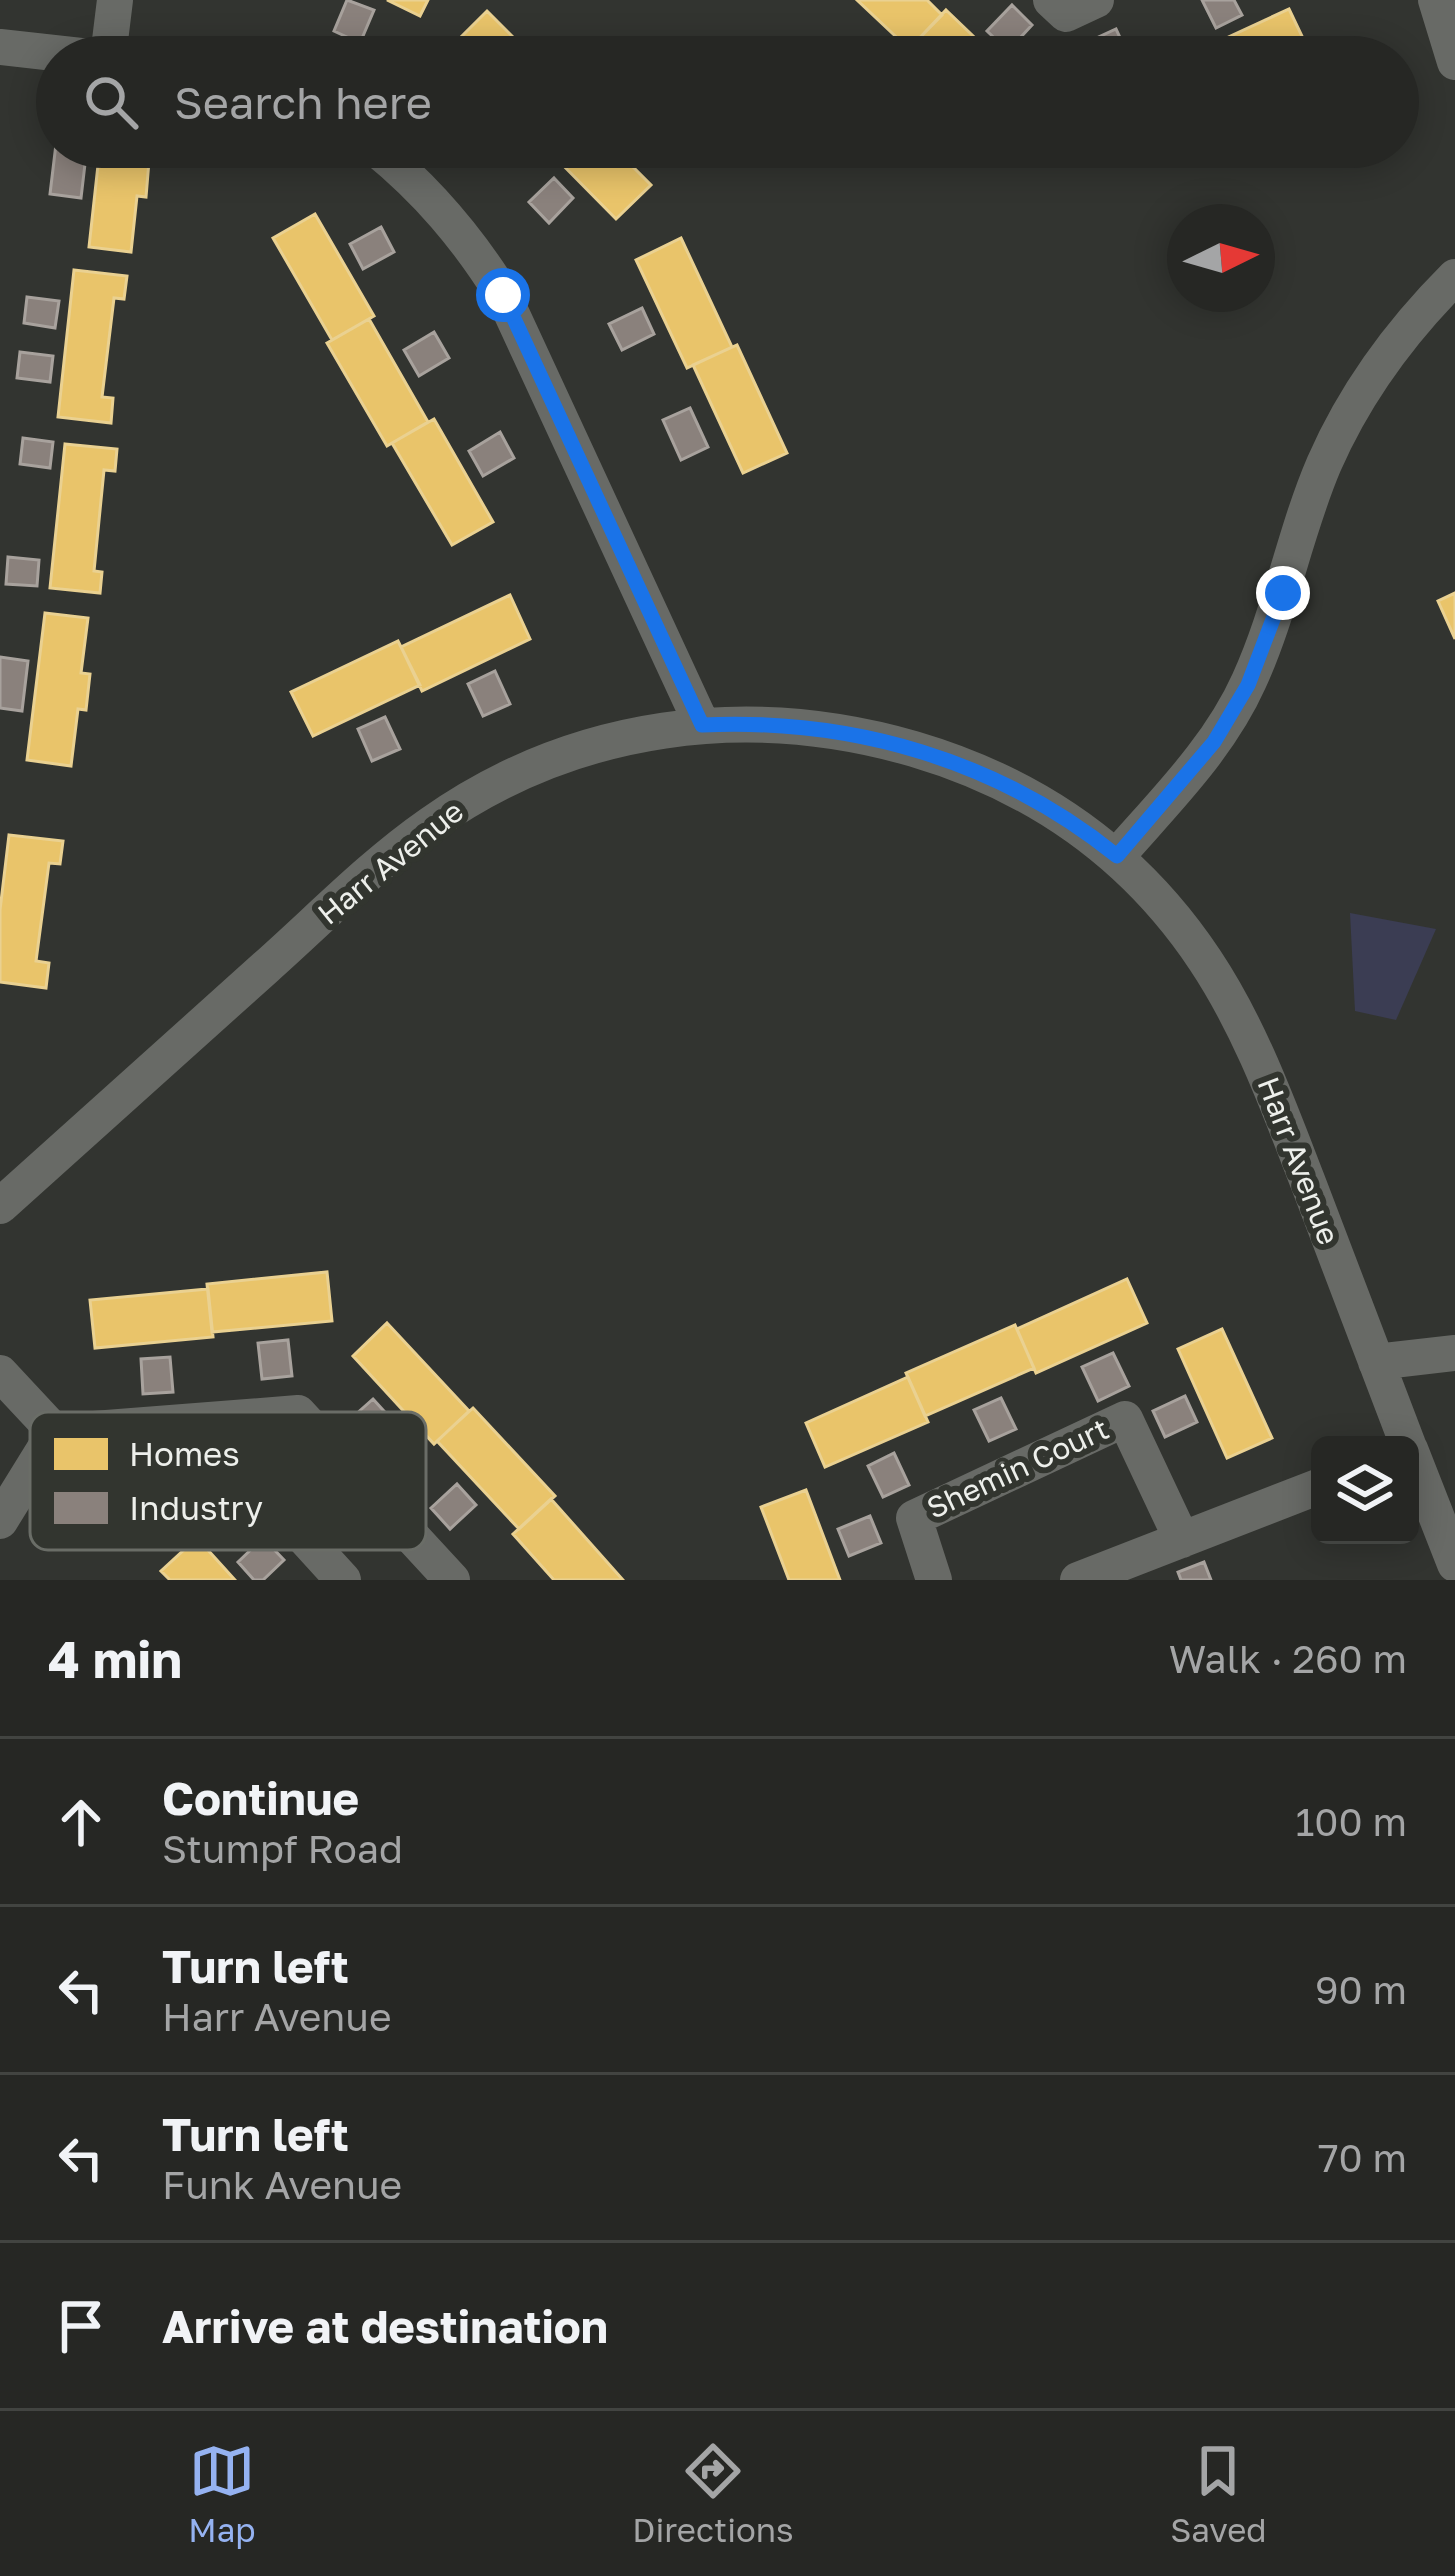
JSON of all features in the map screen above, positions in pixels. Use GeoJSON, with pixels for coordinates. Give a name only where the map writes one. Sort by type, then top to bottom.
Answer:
{"type":"FeatureCollection","features":[{"type":"Feature","properties":{"kind":"street"},"geometry":{"type":"LineString","coordinates":[[111,36],[115,0]]}},
{"type":"Feature","properties":{"kind":"street"},"geometry":{"type":"LineString","coordinates":[[1051,0],[1066,14],[1096,0]]}},
{"type":"Feature","properties":{"kind":"street"},"geometry":{"type":"LineString","coordinates":[[1436,0],[1455,62]]}},
{"type":"Feature","properties":{"kind":"street"},"geometry":{"type":"LineString","coordinates":[[1,55],[36,56]]}},
{"type":"Feature","properties":{"kind":"street"},"geometry":{"type":"LineString","coordinates":[[398,168],[462,233],[503,295],[702,725]]}},
{"type":"Feature","properties":{"kind":"street"},"geometry":{"type":"LineString","coordinates":[[1117,856],[1214,742],[1248,685],[1323,466],[1353,405],[1406,330],[1455,278]]}},
{"type":"Feature","properties":{"kind":"street","name":"Harr Avenue"},"geometry":{"type":"LineString","coordinates":[[0,1206],[398,849],[480,794],[561,755],[646,731],[783,725],[849,732],[963,764],[1033,798],[1117,856],[1172,916],[1236,1013],[1275,1096],[1405,1436]]}},
{"type":"Feature","properties":{"kind":"street"},"geometry":{"type":"LineString","coordinates":[[1376,1362],[1455,1354]]}},
{"type":"Feature","properties":{"kind":"street"},"geometry":{"type":"LineString","coordinates":[[0,1373],[36,1412]]}},
{"type":"Feature","properties":{"kind":"street","name":"Shemin Court"},"geometry":{"type":"LineString","coordinates":[[934,1580],[914,1518],[1125,1419],[1182,1540]]}},
{"type":"Feature","properties":{"kind":"street"},"geometry":{"type":"LineString","coordinates":[[0,1521],[30,1472]]}},
{"type":"Feature","properties":{"kind":"street","name":"Harr Avenue"},"geometry":{"type":"LineString","coordinates":[[1419,1472],[1455,1564]]}},
{"type":"Feature","properties":{"kind":"street"},"geometry":{"type":"LineString","coordinates":[[1078,1580],[1311,1490]]}},
{"type":"Feature","properties":{"kind":"street"},"geometry":{"type":"LineString","coordinates":[[316,1550],[343,1580]]}},
{"type":"Feature","properties":{"kind":"street"},"geometry":{"type":"LineString","coordinates":[[424,1550],[452,1580]]}},
{"type":"Feature","properties":{"kind":"shaded area"},"geometry":{"type":"Polygon","coordinates":[[[1350,913],[1436,929],[1396,1020],[1355,1011],[1350,913]]]}},
{"type":"Feature","properties":{"kind":"building: Homes"},"geometry":{"type":"Polygon","coordinates":[[[387,0],[428,0],[420,16],[387,0]]]}},
{"type":"Feature","properties":{"kind":"building: Homes"},"geometry":{"type":"Polygon","coordinates":[[[857,0],[927,0],[942,15],[922,36],[895,36],[857,0]]]}},
{"type":"Feature","properties":{"kind":"building: Homes"},"geometry":{"type":"Polygon","coordinates":[[[1289,9],[1302,36],[1230,36],[1289,9]]]}},
{"type":"Feature","properties":{"kind":"building: Homes"},"geometry":{"type":"Polygon","coordinates":[[[946,10],[973,36],[921,36],[946,10]]]}},
{"type":"Feature","properties":{"kind":"building: Homes"},"geometry":{"type":"Polygon","coordinates":[[[487,11],[512,36],[462,36],[487,11]]]}},
{"type":"Feature","properties":{"kind":"building: Homes"},"geometry":{"type":"Polygon","coordinates":[[[98,168],[148,168],[146,197],[137,196],[131,252],[89,247],[98,168]]]}},
{"type":"Feature","properties":{"kind":"building: Homes"},"geometry":{"type":"Polygon","coordinates":[[[566,168],[634,168],[651,185],[616,219],[566,168]]]}},
{"type":"Feature","properties":{"kind":"building: Homes"},"geometry":{"type":"Polygon","coordinates":[[[315,214],[374,316],[332,340],[273,238],[315,214]]]}},
{"type":"Feature","properties":{"kind":"building: Homes"},"geometry":{"type":"Polygon","coordinates":[[[681,238],[732,347],[687,368],[636,260],[681,238]]]}},
{"type":"Feature","properties":{"kind":"building: Homes"},"geometry":{"type":"Polygon","coordinates":[[[74,270],[127,276],[124,299],[114,298],[102,397],[113,398],[111,423],[58,417],[74,270]]]}},
{"type":"Feature","properties":{"kind":"building: Homes"},"geometry":{"type":"Polygon","coordinates":[[[369,319],[428,422],[387,446],[327,343],[369,319]]]}},
{"type":"Feature","properties":{"kind":"building: Homes"},"geometry":{"type":"Polygon","coordinates":[[[737,345],[787,453],[743,473],[693,365],[737,345]]]}},
{"type":"Feature","properties":{"kind":"building: Homes"},"geometry":{"type":"Polygon","coordinates":[[[434,419],[493,522],[452,545],[392,443],[434,419]]]}},
{"type":"Feature","properties":{"kind":"building: Homes"},"geometry":{"type":"Polygon","coordinates":[[[65,444],[117,449],[115,471],[104,470],[94,571],[102,572],[100,593],[50,588],[65,444]]]}},
{"type":"Feature","properties":{"kind":"building: Homes"},"geometry":{"type":"Polygon","coordinates":[[[1455,593],[1455,639],[1438,601],[1455,593]]]}},
{"type":"Feature","properties":{"kind":"building: Homes"},"geometry":{"type":"Polygon","coordinates":[[[510,595],[530,639],[422,691],[401,647],[510,595]]]}},
{"type":"Feature","properties":{"kind":"building: Homes"},"geometry":{"type":"Polygon","coordinates":[[[45,613],[88,618],[81,673],[90,674],[86,710],[78,709],[71,766],[27,760],[45,613]]]}},
{"type":"Feature","properties":{"kind":"building: Homes"},"geometry":{"type":"Polygon","coordinates":[[[398,641],[420,685],[313,736],[291,692],[398,641]]]}},
{"type":"Feature","properties":{"kind":"building: Homes"},"geometry":{"type":"Polygon","coordinates":[[[9,835],[63,841],[60,864],[49,863],[36,961],[49,963],[46,988],[0,982],[0,910],[9,835]]]}},
{"type":"Feature","properties":{"kind":"building: Homes"},"geometry":{"type":"Polygon","coordinates":[[[327,1272],[332,1321],[212,1332],[207,1284],[327,1272]]]}},
{"type":"Feature","properties":{"kind":"building: Homes"},"geometry":{"type":"Polygon","coordinates":[[[1127,1279],[1147,1323],[1036,1373],[1017,1329],[1127,1279]]]}},
{"type":"Feature","properties":{"kind":"building: Homes"},"geometry":{"type":"Polygon","coordinates":[[[208,1289],[213,1337],[95,1348],[90,1300],[208,1289]]]}},
{"type":"Feature","properties":{"kind":"building: Homes"},"geometry":{"type":"Polygon","coordinates":[[[387,1323],[469,1411],[434,1444],[426,1435],[426,1412],[405,1412],[353,1356],[387,1323]]]}},
{"type":"Feature","properties":{"kind":"building: Homes"},"geometry":{"type":"Polygon","coordinates":[[[1015,1325],[1034,1368],[925,1416],[906,1373],[1015,1325]]]}},
{"type":"Feature","properties":{"kind":"building: Homes"},"geometry":{"type":"Polygon","coordinates":[[[1222,1329],[1272,1438],[1227,1458],[1178,1349],[1222,1329]]]}},
{"type":"Feature","properties":{"kind":"building: Homes"},"geometry":{"type":"Polygon","coordinates":[[[908,1377],[928,1422],[825,1467],[806,1423],[908,1377]]]}},
{"type":"Feature","properties":{"kind":"building: Homes"},"geometry":{"type":"Polygon","coordinates":[[[473,1408],[555,1496],[519,1529],[437,1441],[473,1408]]]}},
{"type":"Feature","properties":{"kind":"building: Homes"},"geometry":{"type":"Polygon","coordinates":[[[806,1490],[840,1580],[789,1580],[761,1507],[806,1490]]]}},
{"type":"Feature","properties":{"kind":"building: Homes"},"geometry":{"type":"Polygon","coordinates":[[[551,1499],[623,1580],[554,1580],[513,1534],[551,1499]]]}},
{"type":"Feature","properties":{"kind":"building: Homes"},"geometry":{"type":"Polygon","coordinates":[[[184,1550],[208,1550],[235,1580],[170,1580],[161,1571],[184,1550]]]}},
{"type":"Feature","properties":{"kind":"building: Industry"},"geometry":{"type":"Polygon","coordinates":[[[347,0],[374,10],[363,36],[334,31],[347,0]]]}},
{"type":"Feature","properties":{"kind":"building: Industry"},"geometry":{"type":"Polygon","coordinates":[[[1202,0],[1234,0],[1242,15],[1216,28],[1202,0]]]}},
{"type":"Feature","properties":{"kind":"building: Industry"},"geometry":{"type":"Polygon","coordinates":[[[1012,5],[1032,25],[1022,36],[992,36],[987,31],[1012,5]]]}},
{"type":"Feature","properties":{"kind":"building: Industry"},"geometry":{"type":"Polygon","coordinates":[[[53,168],[85,168],[81,198],[50,194],[53,168]]]}},
{"type":"Feature","properties":{"kind":"building: Industry"},"geometry":{"type":"Polygon","coordinates":[[[554,178],[573,198],[549,223],[529,202],[554,178]]]}},
{"type":"Feature","properties":{"kind":"building: Industry"},"geometry":{"type":"Polygon","coordinates":[[[381,227],[394,252],[363,269],[350,244],[381,227]]]}},
{"type":"Feature","properties":{"kind":"building: Industry"},"geometry":{"type":"Polygon","coordinates":[[[27,297],[59,301],[55,328],[24,323],[27,297]]]}},
{"type":"Feature","properties":{"kind":"building: Industry"},"geometry":{"type":"Polygon","coordinates":[[[642,308],[654,334],[622,350],[609,324],[642,308]]]}},
{"type":"Feature","properties":{"kind":"building: Industry"},"geometry":{"type":"Polygon","coordinates":[[[434,332],[449,358],[419,376],[404,350],[434,332]]]}},
{"type":"Feature","properties":{"kind":"building: Industry"},"geometry":{"type":"Polygon","coordinates":[[[20,352],[53,356],[50,382],[17,378],[20,352]]]}},
{"type":"Feature","properties":{"kind":"building: Industry"},"geometry":{"type":"Polygon","coordinates":[[[690,408],[708,447],[681,460],[663,420],[690,408]]]}},
{"type":"Feature","properties":{"kind":"building: Industry"},"geometry":{"type":"Polygon","coordinates":[[[500,432],[514,458],[483,476],[469,451],[500,432]]]}},
{"type":"Feature","properties":{"kind":"building: Industry"},"geometry":{"type":"Polygon","coordinates":[[[23,438],[53,442],[50,468],[20,464],[23,438]]]}},
{"type":"Feature","properties":{"kind":"building: Industry"},"geometry":{"type":"Polygon","coordinates":[[[8,557],[39,560],[37,586],[6,584],[8,557]]]}},
{"type":"Feature","properties":{"kind":"building: Industry"},"geometry":{"type":"Polygon","coordinates":[[[0,657],[28,661],[22,711],[0,708],[0,657]]]}},
{"type":"Feature","properties":{"kind":"building: Industry"},"geometry":{"type":"Polygon","coordinates":[[[495,671],[510,704],[483,716],[468,684],[495,671]]]}},
{"type":"Feature","properties":{"kind":"building: Industry"},"geometry":{"type":"Polygon","coordinates":[[[385,717],[400,749],[372,761],[358,729],[385,717]]]}},
{"type":"Feature","properties":{"kind":"building: Industry"},"geometry":{"type":"Polygon","coordinates":[[[288,1340],[292,1376],[262,1379],[258,1343],[288,1340]]]}},
{"type":"Feature","properties":{"kind":"building: Industry"},"geometry":{"type":"Polygon","coordinates":[[[1113,1353],[1129,1386],[1098,1401],[1082,1367],[1113,1353]]]}},
{"type":"Feature","properties":{"kind":"building: Industry"},"geometry":{"type":"Polygon","coordinates":[[[170,1357],[173,1392],[143,1394],[141,1359],[170,1357]]]}},
{"type":"Feature","properties":{"kind":"building: Industry"},"geometry":{"type":"Polygon","coordinates":[[[1185,1396],[1197,1422],[1165,1437],[1153,1411],[1185,1396]]]}},
{"type":"Feature","properties":{"kind":"building: Industry"},"geometry":{"type":"Polygon","coordinates":[[[1001,1398],[1016,1429],[989,1441],[974,1410],[1001,1398]]]}},
{"type":"Feature","properties":{"kind":"building: Industry"},"geometry":{"type":"Polygon","coordinates":[[[373,1399],[385,1412],[358,1412],[373,1399]]]}},
{"type":"Feature","properties":{"kind":"building: Industry"},"geometry":{"type":"Polygon","coordinates":[[[894,1453],[909,1485],[883,1497],[868,1466],[894,1453]]]}},
{"type":"Feature","properties":{"kind":"building: Industry"},"geometry":{"type":"Polygon","coordinates":[[[457,1484],[476,1505],[450,1529],[431,1508],[457,1484]]]}},
{"type":"Feature","properties":{"kind":"building: Industry"},"geometry":{"type":"Polygon","coordinates":[[[870,1516],[881,1543],[849,1556],[838,1529],[870,1516]]]}},
{"type":"Feature","properties":{"kind":"building: Industry"},"geometry":{"type":"Polygon","coordinates":[[[250,1550],[274,1550],[284,1560],[263,1580],[254,1580],[238,1562],[250,1550]]]}},
{"type":"Feature","properties":{"kind":"building: Industry"},"geometry":{"type":"Polygon","coordinates":[[[1204,1562],[1211,1580],[1181,1580],[1178,1572],[1204,1562]]]}},
{"type":"Feature","properties":{"kind":"route"},"geometry":{"type":"LineString","coordinates":[[503,295],[702,725],[783,725],[849,732],[963,764],[1064,816],[1117,856],[1214,742],[1248,685],[1283,593]]}}]}
